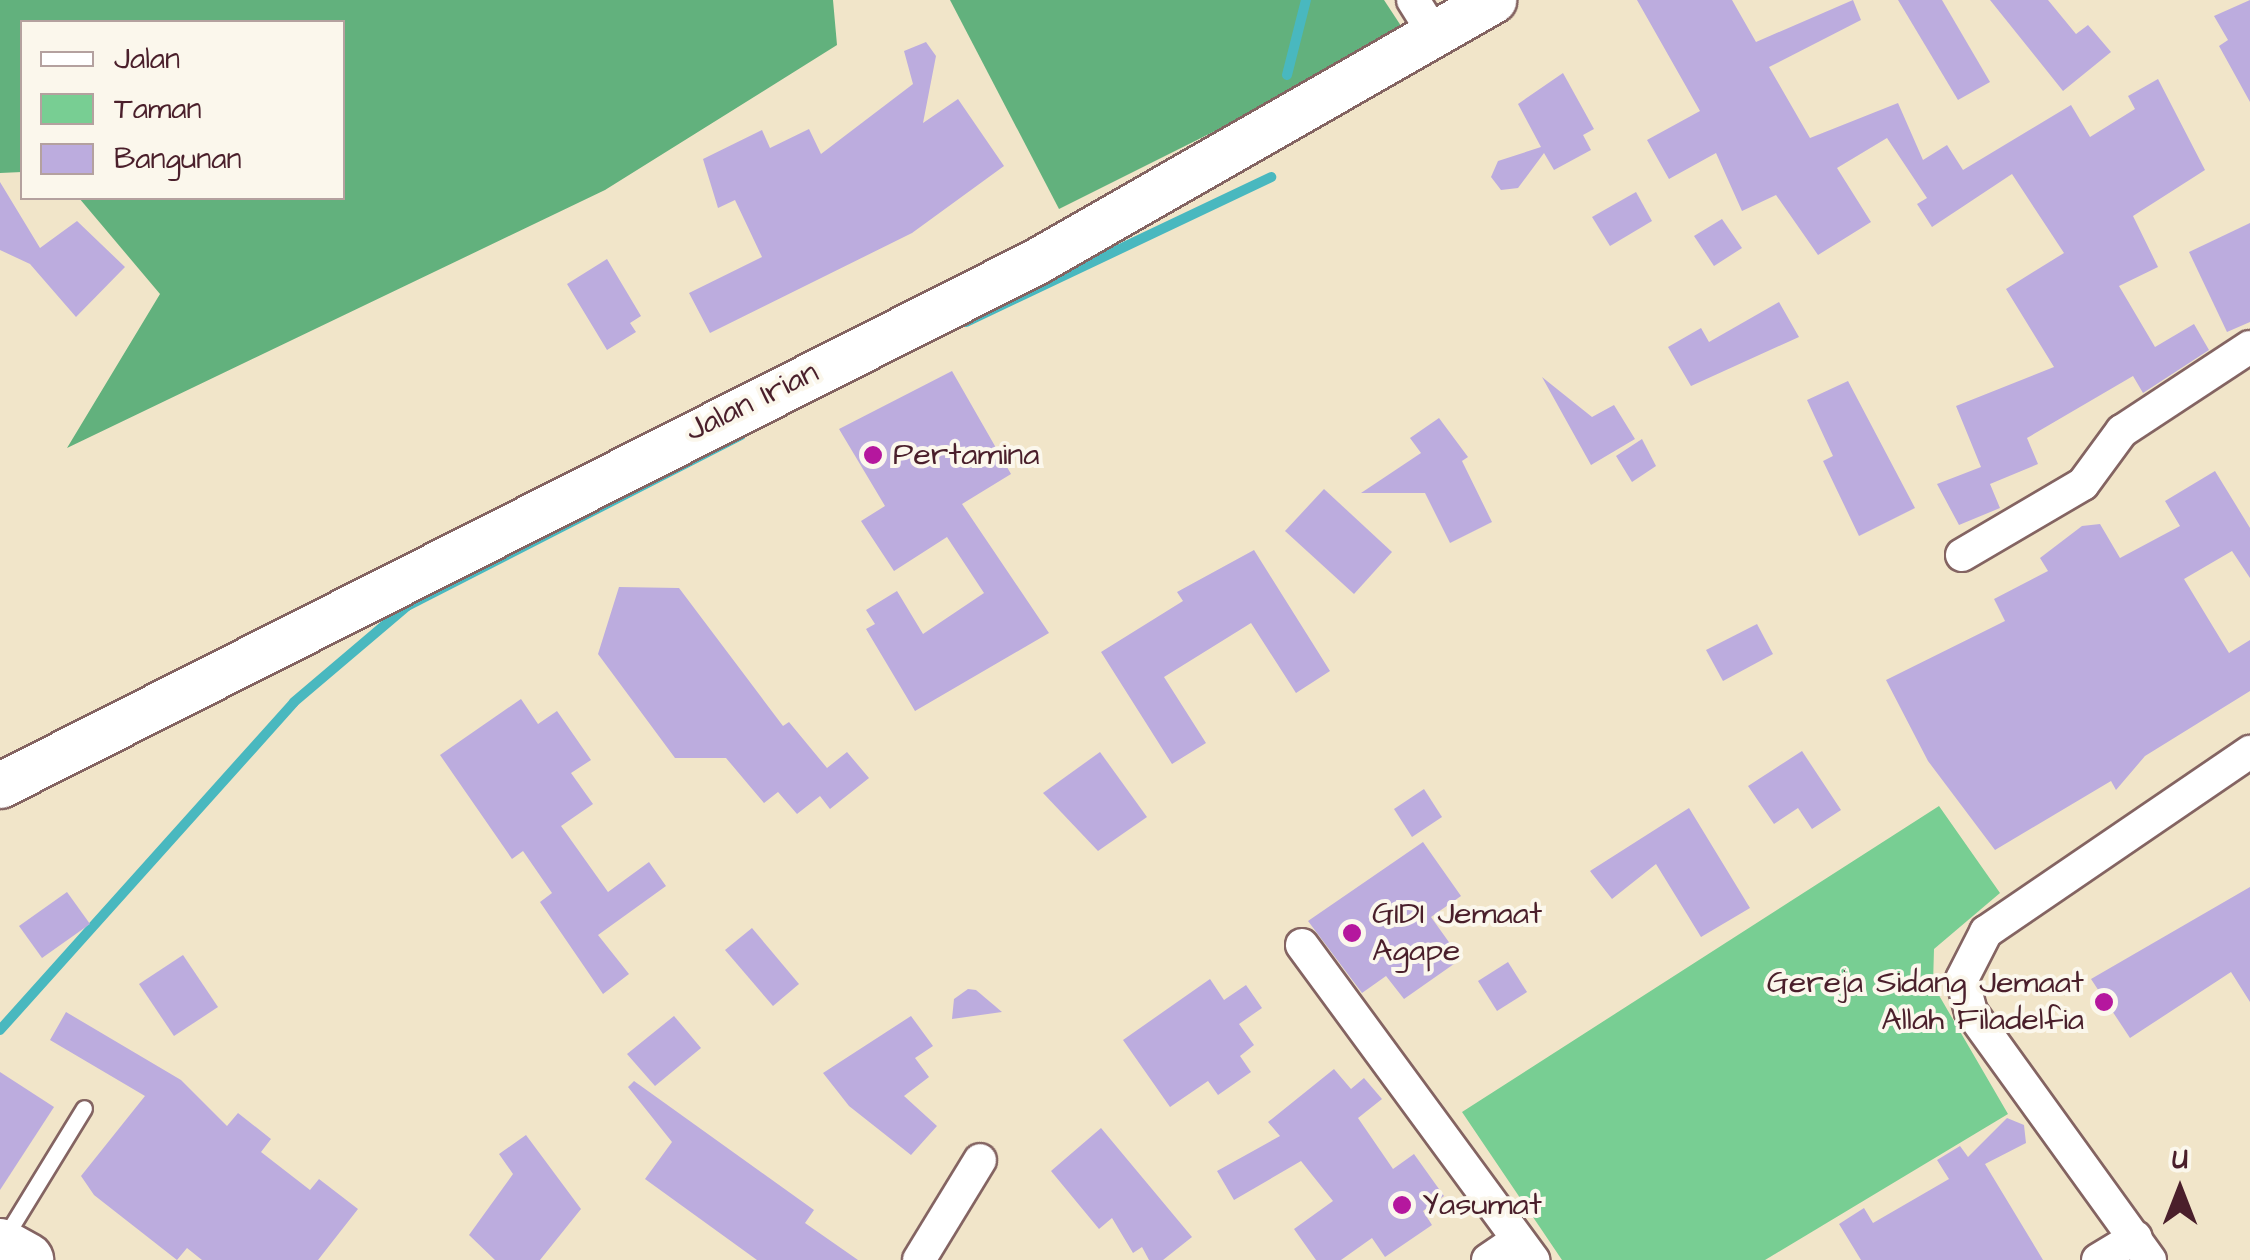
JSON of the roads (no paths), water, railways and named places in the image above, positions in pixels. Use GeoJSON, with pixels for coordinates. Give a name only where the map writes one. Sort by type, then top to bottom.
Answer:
{"type":"FeatureCollection","features":[{"type":"Feature","properties":{"kind":"highway"},"geometry":{"type":"LineString","coordinates":[[0,1245],[25,1260]]}},
{"type":"Feature","properties":{"kind":"main road","name":"Jalan Irian"},"geometry":{"type":"LineString","coordinates":[[0,785],[1035,262],[1422,15],[1493,0]]}},
{"type":"Feature","properties":{"kind":"street"},"geometry":{"type":"LineString","coordinates":[[1962,556],[2083,484],[2122,431],[2250,347]]}},
{"type":"Feature","properties":{"kind":"street"},"geometry":{"type":"LineString","coordinates":[[2098,1260],[2143,1249],[1971,1012],[1962,980],[1967,955],[2019,906],[2250,752]]}},
{"type":"Feature","properties":{"kind":"street"},"geometry":{"type":"LineString","coordinates":[[1302,945],[1526,1250],[1488,1260]]}},
{"type":"Feature","properties":{"kind":"street"},"geometry":{"type":"LineString","coordinates":[[918,1260],[980,1160]]}},
{"type":"Feature","properties":{"kind":"lane"},"geometry":{"type":"LineString","coordinates":[[0,1245],[84,1108]]}},
{"type":"Feature","properties":{"kind":"waterway"},"geometry":{"type":"LineString","coordinates":[[1287,75],[1306,0]]}},
{"type":"Feature","properties":{"kind":"waterway"},"geometry":{"type":"LineString","coordinates":[[966,322],[1271,177]]}},
{"type":"Feature","properties":{"kind":"waterway"},"geometry":{"type":"LineString","coordinates":[[0,1030],[294,702],[407,606],[741,435]]}},
{"type":"Feature","properties":{"kind":"place","name":"Pertamina"},"geometry":{"type":"Point","coordinates":[873,455]}},
{"type":"Feature","properties":{"kind":"place","name":"GIDI Jemaat Agape"},"geometry":{"type":"Point","coordinates":[1352,933]}},
{"type":"Feature","properties":{"kind":"place","name":"Gereja Sidang Jemaat Allah Filadelfia"},"geometry":{"type":"Point","coordinates":[2104,1002]}},
{"type":"Feature","properties":{"kind":"place","name":"Yasumat"},"geometry":{"type":"Point","coordinates":[1402,1205]}}]}
